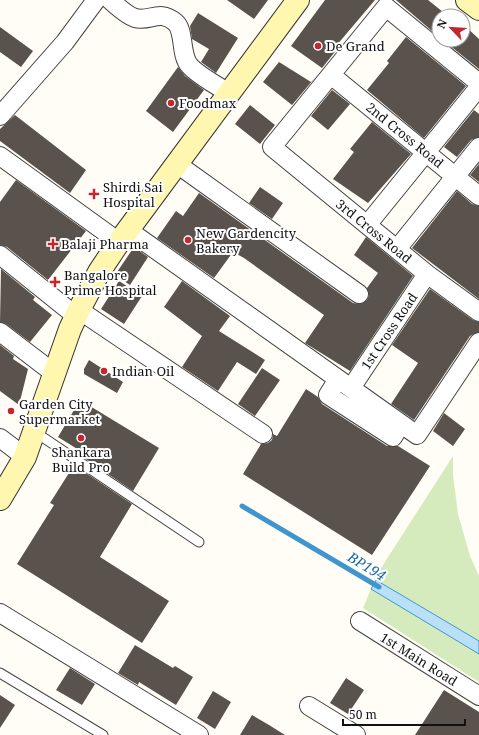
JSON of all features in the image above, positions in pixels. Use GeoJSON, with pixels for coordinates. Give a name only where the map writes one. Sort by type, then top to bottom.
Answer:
{"type":"FeatureCollection","features":[{"type":"Feature","properties":{"kind":"main road"},"geometry":{"type":"LineString","coordinates":[[0,499],[25,457],[78,313],[99,272],[298,0]]}},
{"type":"Feature","properties":{"kind":"street"},"geometry":{"type":"LineString","coordinates":[[0,116],[66,42],[96,0]]}},
{"type":"Feature","properties":{"kind":"street"},"geometry":{"type":"LineString","coordinates":[[110,0],[133,18],[139,19],[163,15],[176,23],[179,27],[185,59],[190,66],[229,94]]}},
{"type":"Feature","properties":{"kind":"street"},"geometry":{"type":"LineString","coordinates":[[331,75],[386,7],[479,83]]}},
{"type":"Feature","properties":{"kind":"street","name":"3rd Cross Road"},"geometry":{"type":"LineString","coordinates":[[331,75],[272,147],[428,274],[479,312]]}},
{"type":"Feature","properties":{"kind":"street","name":"2nd Cross Road"},"geometry":{"type":"LineString","coordinates":[[331,75],[479,196]]}},
{"type":"Feature","properties":{"kind":"street"},"geometry":{"type":"LineString","coordinates":[[367,225],[479,87]]}},
{"type":"Feature","properties":{"kind":"street"},"geometry":{"type":"LineString","coordinates":[[397,249],[479,147]]}},
{"type":"Feature","properties":{"kind":"street"},"geometry":{"type":"LineString","coordinates":[[0,156],[124,236],[417,435],[479,342]]}},
{"type":"Feature","properties":{"kind":"street"},"geometry":{"type":"LineString","coordinates":[[177,164],[359,294]]}},
{"type":"Feature","properties":{"kind":"street"},"geometry":{"type":"LineString","coordinates":[[0,255],[78,313],[263,434]]}},
{"type":"Feature","properties":{"kind":"street","name":"1st Cross Road"},"geometry":{"type":"LineString","coordinates":[[401,424],[393,437],[328,395],[344,384],[428,274]]}},
{"type":"Feature","properties":{"kind":"street"},"geometry":{"type":"LineString","coordinates":[[0,332],[55,374]]}},
{"type":"Feature","properties":{"kind":"street"},"geometry":{"type":"LineString","coordinates":[[0,438],[25,457]]}},
{"type":"Feature","properties":{"kind":"street"},"geometry":{"type":"LineString","coordinates":[[0,613],[199,735]]}},
{"type":"Feature","properties":{"kind":"street","name":"1st Main Road"},"geometry":{"type":"LineString","coordinates":[[360,621],[479,696]]}},
{"type":"Feature","properties":{"kind":"street"},"geometry":{"type":"LineString","coordinates":[[309,706],[356,735]]}},
{"type":"Feature","properties":{"kind":"lane"},"geometry":{"type":"LineString","coordinates":[[35,432],[200,542]]}},
{"type":"Feature","properties":{"kind":"lane"},"geometry":{"type":"LineString","coordinates":[[0,673],[103,735]]}},
{"type":"Feature","properties":{"kind":"green space"},"geometry":{"type":"Polygon","coordinates":[[[453,456],[453,475],[458,514],[470,556],[479,576],[479,641],[374,579],[453,456]]]}},
{"type":"Feature","properties":{"kind":"green space"},"geometry":{"type":"Polygon","coordinates":[[[371,589],[479,654],[479,682],[363,608],[371,589]]]}},
{"type":"Feature","properties":{"kind":"water"},"geometry":{"type":"Polygon","coordinates":[[[376,580],[479,641],[479,654],[371,589],[376,580]]]}},
{"type":"Feature","properties":{"kind":"building"},"geometry":{"type":"Polygon","coordinates":[[[227,0],[268,0],[254,19],[227,0]]]}},
{"type":"Feature","properties":{"kind":"building"},"geometry":{"type":"Polygon","coordinates":[[[325,0],[375,0],[336,46],[338,48],[322,68],[291,46],[325,0]]]}},
{"type":"Feature","properties":{"kind":"building"},"geometry":{"type":"Polygon","coordinates":[[[396,0],[428,0],[438,8],[431,8],[431,30],[396,0]]]}},
{"type":"Feature","properties":{"kind":"building"},"geometry":{"type":"Polygon","coordinates":[[[198,13],[238,38],[216,73],[201,62],[209,49],[192,39],[190,26],[198,13]]]}},
{"type":"Feature","properties":{"kind":"building"},"geometry":{"type":"Polygon","coordinates":[[[0,27],[33,51],[21,67],[0,52],[0,27]]]}},
{"type":"Feature","properties":{"kind":"building"},"geometry":{"type":"Polygon","coordinates":[[[471,32],[479,39],[479,69],[453,48],[471,48],[471,32]]]}},
{"type":"Feature","properties":{"kind":"building"},"geometry":{"type":"Polygon","coordinates":[[[406,37],[466,86],[424,138],[367,90],[389,63],[387,61],[406,37]]]}},
{"type":"Feature","properties":{"kind":"building"},"geometry":{"type":"Polygon","coordinates":[[[279,62],[311,82],[318,74],[292,105],[263,82],[279,62]]]}},
{"type":"Feature","properties":{"kind":"building"},"geometry":{"type":"Polygon","coordinates":[[[178,67],[185,76],[204,90],[173,132],[146,111],[178,67]]]}},
{"type":"Feature","properties":{"kind":"building"},"geometry":{"type":"Polygon","coordinates":[[[332,90],[350,104],[328,130],[311,116],[332,90]]]}},
{"type":"Feature","properties":{"kind":"building"},"geometry":{"type":"Polygon","coordinates":[[[250,105],[275,125],[260,144],[235,124],[250,105]]]}},
{"type":"Feature","properties":{"kind":"building"},"geometry":{"type":"Polygon","coordinates":[[[474,110],[479,114],[479,137],[471,140],[457,157],[444,147],[474,110]]]}},
{"type":"Feature","properties":{"kind":"building"},"geometry":{"type":"Polygon","coordinates":[[[15,115],[86,170],[70,193],[0,141],[0,129],[15,115]]]}},
{"type":"Feature","properties":{"kind":"building"},"geometry":{"type":"Polygon","coordinates":[[[372,122],[411,154],[368,203],[333,179],[354,152],[350,149],[372,122]]]}},
{"type":"Feature","properties":{"kind":"building"},"geometry":{"type":"Polygon","coordinates":[[[479,164],[479,182],[470,175],[479,164]]]}},
{"type":"Feature","properties":{"kind":"building"},"geometry":{"type":"Polygon","coordinates":[[[16,180],[86,231],[48,280],[7,247],[0,245],[0,202],[16,180]]]}},
{"type":"Feature","properties":{"kind":"building"},"geometry":{"type":"Polygon","coordinates":[[[260,187],[283,203],[272,219],[249,203],[260,187]]]}},
{"type":"Feature","properties":{"kind":"building"},"geometry":{"type":"Polygon","coordinates":[[[457,191],[472,204],[479,206],[479,299],[412,248],[457,191]]]}},
{"type":"Feature","properties":{"kind":"building"},"geometry":{"type":"Polygon","coordinates":[[[199,193],[353,303],[358,304],[367,300],[369,295],[367,288],[378,273],[354,255],[366,237],[413,276],[350,371],[305,343],[324,315],[244,258],[233,252],[214,278],[157,238],[176,211],[183,216],[199,193]]]}},
{"type":"Feature","properties":{"kind":"building"},"geometry":{"type":"Polygon","coordinates":[[[134,247],[148,257],[130,285],[115,275],[134,247]]]}},
{"type":"Feature","properties":{"kind":"building"},"geometry":{"type":"Polygon","coordinates":[[[1,269],[35,297],[33,300],[52,315],[30,342],[6,324],[0,322],[1,269]]]}},
{"type":"Feature","properties":{"kind":"building"},"geometry":{"type":"Polygon","coordinates":[[[119,281],[142,296],[124,324],[101,309],[119,281]]]}},
{"type":"Feature","properties":{"kind":"building"},"geometry":{"type":"Polygon","coordinates":[[[182,281],[230,316],[219,331],[265,360],[256,374],[237,362],[218,391],[182,367],[202,336],[164,307],[182,281]]]}},
{"type":"Feature","properties":{"kind":"building"},"geometry":{"type":"Polygon","coordinates":[[[430,289],[473,320],[479,322],[479,332],[470,336],[414,420],[391,404],[418,363],[392,345],[430,289]]]}},
{"type":"Feature","properties":{"kind":"building"},"geometry":{"type":"Polygon","coordinates":[[[0,345],[14,356],[13,359],[28,369],[19,405],[0,391],[0,345]]]}},
{"type":"Feature","properties":{"kind":"building"},"geometry":{"type":"Polygon","coordinates":[[[89,360],[123,382],[117,393],[84,374],[84,369],[89,360]]]}},
{"type":"Feature","properties":{"kind":"building"},"geometry":{"type":"Polygon","coordinates":[[[262,368],[280,380],[255,416],[238,404],[262,368]]]}},
{"type":"Feature","properties":{"kind":"building"},"geometry":{"type":"Polygon","coordinates":[[[306,389],[318,397],[322,404],[387,446],[398,446],[430,466],[372,555],[243,474],[261,444],[268,443],[272,440],[273,434],[277,436],[306,389]]]}},
{"type":"Feature","properties":{"kind":"building"},"geometry":{"type":"Polygon","coordinates":[[[80,400],[159,448],[133,491],[80,455],[82,452],[58,437],[80,400]]]}},
{"type":"Feature","properties":{"kind":"building"},"geometry":{"type":"Polygon","coordinates":[[[444,413],[465,429],[453,446],[433,431],[444,413]]]}},
{"type":"Feature","properties":{"kind":"building"},"geometry":{"type":"Polygon","coordinates":[[[74,465],[132,504],[100,557],[169,601],[142,643],[17,564],[54,505],[50,503],[74,465]]]}},
{"type":"Feature","properties":{"kind":"building"},"geometry":{"type":"Polygon","coordinates":[[[135,645],[173,668],[175,666],[193,677],[176,705],[139,682],[138,685],[118,673],[135,645]]]}},
{"type":"Feature","properties":{"kind":"building"},"geometry":{"type":"Polygon","coordinates":[[[70,668],[95,684],[82,705],[56,690],[70,668]]]}},
{"type":"Feature","properties":{"kind":"building"},"geometry":{"type":"Polygon","coordinates":[[[346,678],[364,690],[348,714],[330,703],[346,678]]]}},
{"type":"Feature","properties":{"kind":"building"},"geometry":{"type":"Polygon","coordinates":[[[444,690],[479,712],[479,735],[415,735],[444,690]]]}},
{"type":"Feature","properties":{"kind":"building"},"geometry":{"type":"Polygon","coordinates":[[[213,691],[231,702],[215,729],[197,718],[213,691]]]}},
{"type":"Feature","properties":{"kind":"building"},"geometry":{"type":"Polygon","coordinates":[[[0,695],[15,705],[0,728],[0,695]]]}},
{"type":"Feature","properties":{"kind":"building"},"geometry":{"type":"Polygon","coordinates":[[[252,715],[269,725],[285,735],[240,735],[252,715]]]}},
{"type":"Feature","properties":{"kind":"waterway","name":"BP194"},"geometry":{"type":"LineString","coordinates":[[242,506],[379,587]]}},
{"type":"Feature","properties":{"kind":"place","name":"De Grand"},"geometry":{"type":"Point","coordinates":[318,46]}},
{"type":"Feature","properties":{"kind":"place","name":"Foodmax"},"geometry":{"type":"Point","coordinates":[171,103]}},
{"type":"Feature","properties":{"kind":"place","name":"Shirdi Sai Hospital"},"geometry":{"type":"Point","coordinates":[94,194]}},
{"type":"Feature","properties":{"kind":"place","name":"New Gardencity Bakery"},"geometry":{"type":"Point","coordinates":[188,240]}},
{"type":"Feature","properties":{"kind":"place","name":"Balaji Pharma"},"geometry":{"type":"Point","coordinates":[53,244]}},
{"type":"Feature","properties":{"kind":"place","name":"Bangalore Prime Hospital"},"geometry":{"type":"Point","coordinates":[55,282]}},
{"type":"Feature","properties":{"kind":"place","name":"Indian Oil"},"geometry":{"type":"Point","coordinates":[104,371]}},
{"type":"Feature","properties":{"kind":"place","name":"Garden City Supermarket"},"geometry":{"type":"Point","coordinates":[11,411]}},
{"type":"Feature","properties":{"kind":"place","name":"Shankara Build Pro"},"geometry":{"type":"Point","coordinates":[81,438]}}]}
